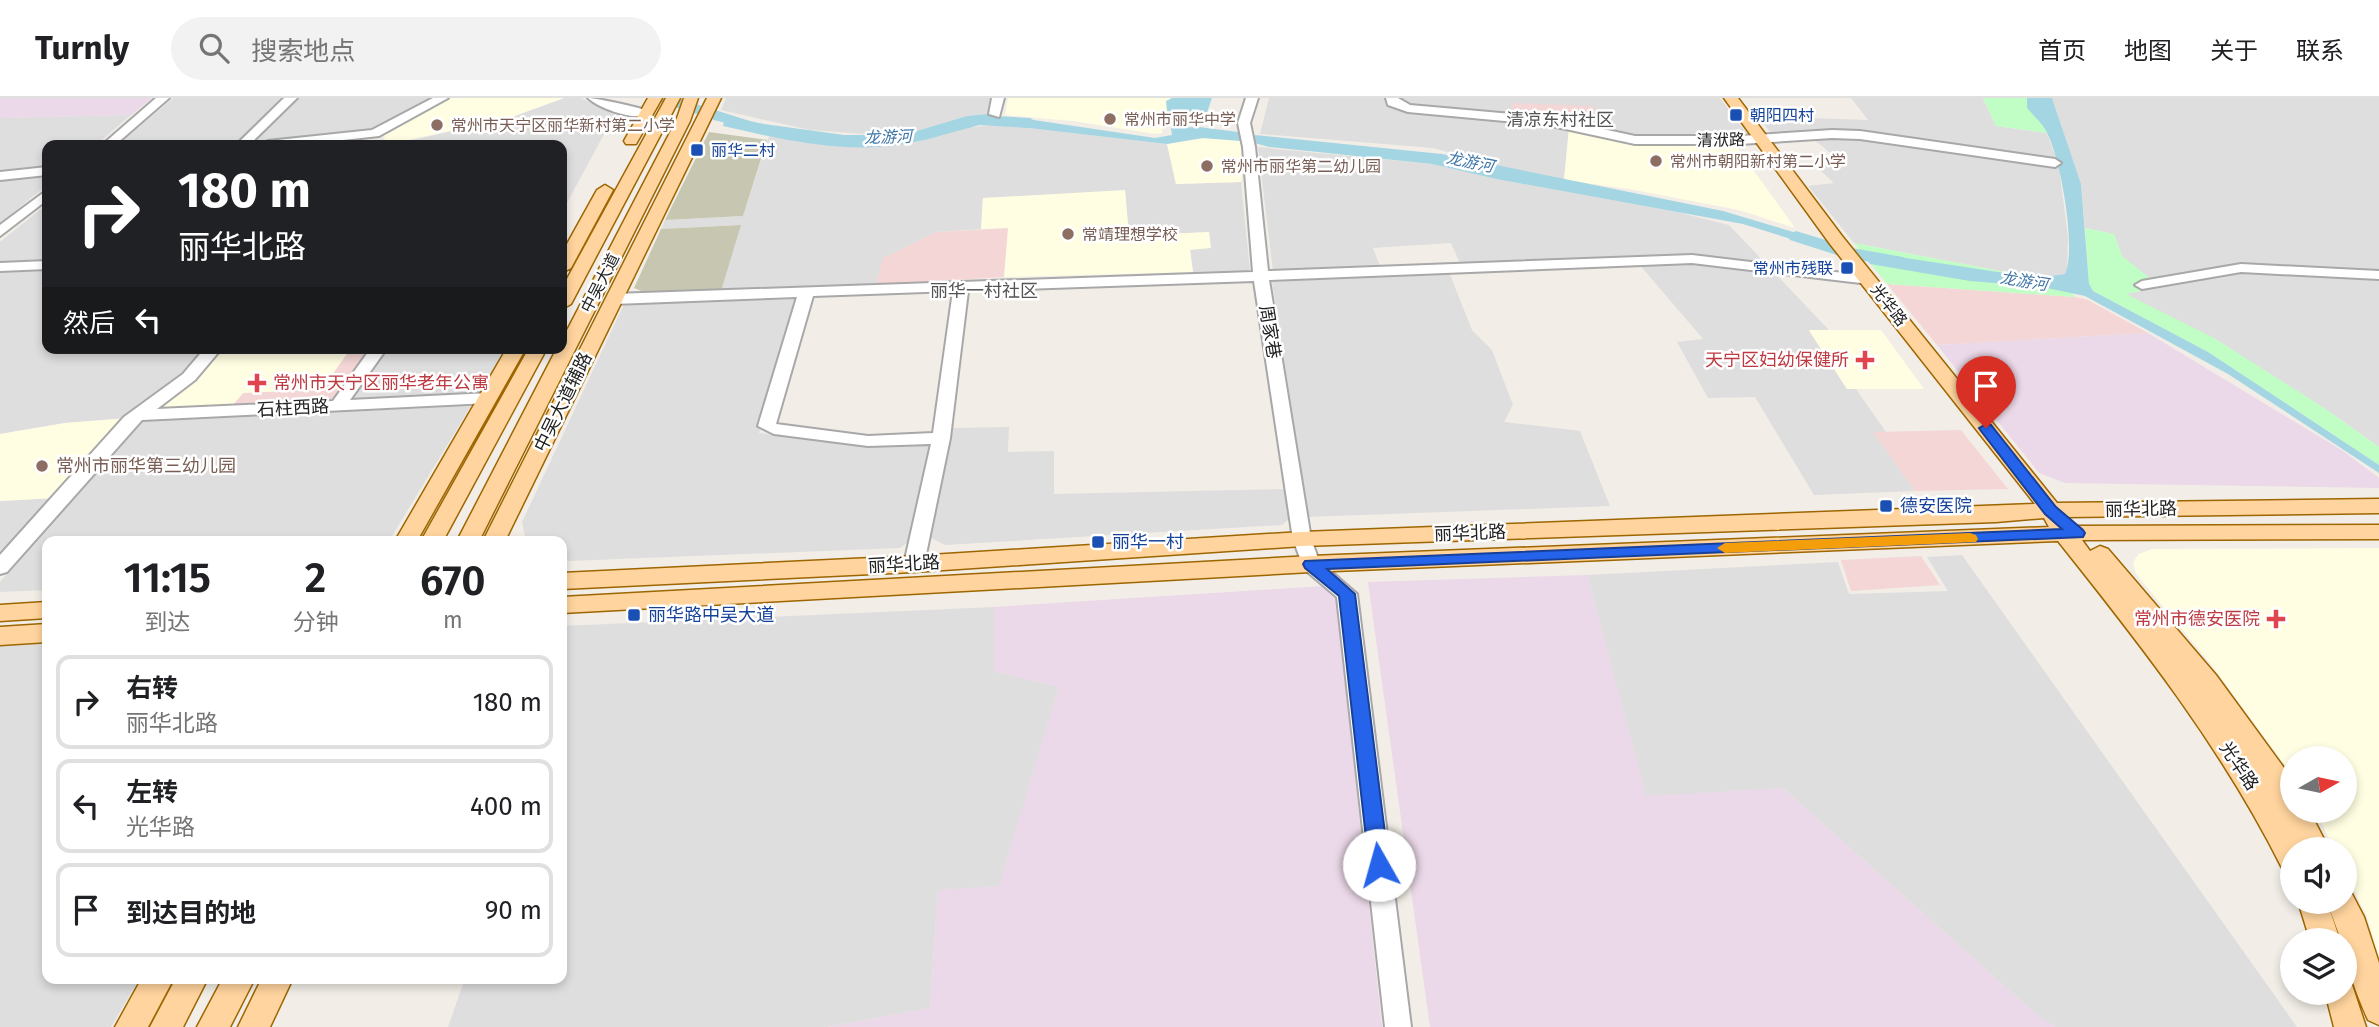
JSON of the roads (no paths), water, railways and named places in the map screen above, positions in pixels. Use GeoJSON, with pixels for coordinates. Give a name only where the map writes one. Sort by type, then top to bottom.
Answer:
{"type":"FeatureCollection","features":[{"type":"Feature","properties":{"kind":"main road","name":"光华路"},"geometry":{"type":"LineString","coordinates":[[1731,98],[1836,240],[2071,534],[2179,677],[2269,809],[2282,837]]}},
{"type":"Feature","properties":{"kind":"main road"},"geometry":{"type":"LineString","coordinates":[[631,222],[623,230],[616,230],[615,223],[641,176],[632,154],[647,113],[688,104]]}},
{"type":"Feature","properties":{"kind":"main road","name":"中吴大道"},"geometry":{"type":"LineString","coordinates":[[568,270],[614,205],[632,154],[688,104]]}},
{"type":"Feature","properties":{"kind":"main road","name":"中吴大道"},"geometry":{"type":"LineString","coordinates":[[567,347],[663,159],[688,104]]}},
{"type":"Feature","properties":{"kind":"main road","name":"中吴大道辅路"},"geometry":{"type":"LineString","coordinates":[[496,536],[655,215],[688,104]]}},
{"type":"Feature","properties":{"kind":"main road"},"geometry":{"type":"LineString","coordinates":[[655,215],[652,198],[665,173],[663,159]]}},
{"type":"Feature","properties":{"kind":"main road"},"geometry":{"type":"LineString","coordinates":[[568,270],[614,173]]}},
{"type":"Feature","properties":{"kind":"main road"},"geometry":{"type":"LineString","coordinates":[[567,334],[571,319],[600,264],[599,256],[593,256],[568,270]]}},
{"type":"Feature","properties":{"kind":"main road"},"geometry":{"type":"LineString","coordinates":[[560,361],[603,321]]}},
{"type":"Feature","properties":{"kind":"main road"},"geometry":{"type":"LineString","coordinates":[[413,536],[514,354]]}},
{"type":"Feature","properties":{"kind":"main road"},"geometry":{"type":"LineString","coordinates":[[415,536],[448,510],[535,354]]}},
{"type":"Feature","properties":{"kind":"main road"},"geometry":{"type":"LineString","coordinates":[[560,361],[562,354]]}},
{"type":"Feature","properties":{"kind":"main road","name":"中吴大道"},"geometry":{"type":"LineString","coordinates":[[471,536],[564,354]]}},
{"type":"Feature","properties":{"kind":"main road"},"geometry":{"type":"LineString","coordinates":[[486,441],[487,401]]}},
{"type":"Feature","properties":{"kind":"main road"},"geometry":{"type":"LineString","coordinates":[[509,462],[507,514],[510,536]]}},
{"type":"Feature","properties":{"kind":"main road","name":"丽华北路"},"geometry":{"type":"LineString","coordinates":[[567,581],[914,564],[1302,539],[2051,510],[2379,506]]}},
{"type":"Feature","properties":{"kind":"main road"},"geometry":{"type":"LineString","coordinates":[[2147,509],[2166,533]]}},
{"type":"Feature","properties":{"kind":"main road"},"geometry":{"type":"LineString","coordinates":[[446,536],[448,510]]}},
{"type":"Feature","properties":{"kind":"main road"},"geometry":{"type":"LineString","coordinates":[[461,536],[483,513]]}},
{"type":"Feature","properties":{"kind":"main road","name":"丽华北路"},"geometry":{"type":"LineString","coordinates":[[567,605],[1311,564],[2071,534],[2379,532]]}},
{"type":"Feature","properties":{"kind":"main road","name":"光华路"},"geometry":{"type":"LineString","coordinates":[[2071,534],[2101,556],[2207,682],[2280,784]]}},
{"type":"Feature","properties":{"kind":"main road"},"geometry":{"type":"LineString","coordinates":[[567,575],[605,579]]}},
{"type":"Feature","properties":{"kind":"main road"},"geometry":{"type":"LineString","coordinates":[[567,611],[603,603]]}},
{"type":"Feature","properties":{"kind":"main road"},"geometry":{"type":"LineString","coordinates":[[0,613],[42,610]]}},
{"type":"Feature","properties":{"kind":"main road"},"geometry":{"type":"LineString","coordinates":[[0,636],[42,633]]}},
{"type":"Feature","properties":{"kind":"main road"},"geometry":{"type":"LineString","coordinates":[[2348,914],[2379,1010]]}},
{"type":"Feature","properties":{"kind":"main road"},"geometry":{"type":"LineString","coordinates":[[131,1027],[156,984]]}},
{"type":"Feature","properties":{"kind":"main road"},"geometry":{"type":"LineString","coordinates":[[166,1027],[190,984]]}},
{"type":"Feature","properties":{"kind":"main road"},"geometry":{"type":"LineString","coordinates":[[213,1027],[237,984]]}},
{"type":"Feature","properties":{"kind":"main road"},"geometry":{"type":"LineString","coordinates":[[254,1027],[275,984]]}},
{"type":"Feature","properties":{"kind":"main road"},"geometry":{"type":"LineString","coordinates":[[2344,1005],[2350,1027]]}},
{"type":"Feature","properties":{"kind":"street"},"geometry":{"type":"LineString","coordinates":[[114,140],[163,98]]}},
{"type":"Feature","properties":{"kind":"street"},"geometry":{"type":"LineString","coordinates":[[247,140],[291,98]]}},
{"type":"Feature","properties":{"kind":"street"},"geometry":{"type":"LineString","coordinates":[[357,140],[375,139],[442,98]]}},
{"type":"Feature","properties":{"kind":"street"},"geometry":{"type":"LineString","coordinates":[[594,98],[616,109],[647,113]]}},
{"type":"Feature","properties":{"kind":"street"},"geometry":{"type":"LineString","coordinates":[[995,114],[998,98]]}},
{"type":"Feature","properties":{"kind":"street","name":"周家巷"},"geometry":{"type":"LineString","coordinates":[[1252,98],[1244,123],[1248,139],[1261,276],[1302,539],[1311,564]]}},
{"type":"Feature","properties":{"kind":"street","name":"清洑路"},"geometry":{"type":"LineString","coordinates":[[1392,98],[1392,102],[1408,108],[1548,121],[1628,139],[1763,139],[1832,134],[1860,135],[2055,163]]}},
{"type":"Feature","properties":{"kind":"street"},"geometry":{"type":"LineString","coordinates":[[0,176],[42,172]]}},
{"type":"Feature","properties":{"kind":"street"},"geometry":{"type":"LineString","coordinates":[[0,232],[42,198]]}},
{"type":"Feature","properties":{"kind":"street"},"geometry":{"type":"LineString","coordinates":[[614,299],[1692,259],[1869,280]]}},
{"type":"Feature","properties":{"kind":"street"},"geometry":{"type":"LineString","coordinates":[[0,267],[42,265]]}},
{"type":"Feature","properties":{"kind":"street"},"geometry":{"type":"LineString","coordinates":[[2142,285],[2241,268],[2379,275]]}},
{"type":"Feature","properties":{"kind":"street"},"geometry":{"type":"LineString","coordinates":[[914,564],[941,438],[961,287]]}},
{"type":"Feature","properties":{"kind":"street"},"geometry":{"type":"LineString","coordinates":[[806,293],[766,426],[868,440],[941,438]]}},
{"type":"Feature","properties":{"kind":"street"},"geometry":{"type":"LineString","coordinates":[[0,567],[139,415],[189,377],[209,354]]}},
{"type":"Feature","properties":{"kind":"street"},"geometry":{"type":"LineString","coordinates":[[338,405],[375,354]]}},
{"type":"Feature","properties":{"kind":"street","name":"石柱西路"},"geometry":{"type":"LineString","coordinates":[[139,415],[487,401]]}},
{"type":"Feature","properties":{"kind":"street"},"geometry":{"type":"LineString","coordinates":[[1311,564],[1347,594],[1398,1027]]}},
{"type":"Feature","properties":{"kind":"water"},"geometry":{"type":"Polygon","coordinates":[[[1172,98],[1212,98],[1203,124],[1169,126],[1166,101],[1172,98]]]}},
{"type":"Feature","properties":{"kind":"water"},"geometry":{"type":"Polygon","coordinates":[[[2027,98],[2052,98],[2081,184],[2089,284],[2093,291],[2208,352],[2379,465],[2379,473],[2228,374],[2085,296],[2042,287],[1970,281],[1870,264],[1860,251],[2037,278],[2065,274],[2069,244],[2061,179],[2051,141],[2043,126],[2027,108],[2027,98]]]}},
{"type":"Feature","properties":{"kind":"water"},"geometry":{"type":"Polygon","coordinates":[[[715,114],[844,135],[910,133],[967,116],[988,114],[988,123],[891,146],[843,147],[794,141],[723,126],[724,122],[713,120],[715,114]]]}},
{"type":"Feature","properties":{"kind":"water"},"geometry":{"type":"Polygon","coordinates":[[[998,119],[1027,119],[1155,138],[1172,135],[1171,128],[1199,127],[1238,132],[1241,141],[1202,138],[1167,144],[1002,125],[996,123],[998,119]]]}},
{"type":"Feature","properties":{"kind":"water"},"geometry":{"type":"Polygon","coordinates":[[[1255,135],[1442,154],[1723,211],[1823,241],[1833,252],[1743,224],[1496,179],[1432,164],[1269,147],[1255,143],[1255,135]]]}},
{"type":"Feature","properties":{"kind":"waterway","name":"龙游河"},"geometry":{"type":"LineString","coordinates":[[661,98],[747,125]]}},
{"type":"Feature","properties":{"kind":"waterway","name":"龙游河"},"geometry":{"type":"LineString","coordinates":[[956,126],[977,120],[1030,123]]}},
{"type":"Feature","properties":{"kind":"waterway","name":"龙游河"},"geometry":{"type":"LineString","coordinates":[[1796,236],[1849,253],[1897,261]]}},
{"type":"Feature","properties":{"kind":"place","name":"朝阳四村"},"geometry":{"type":"Point","coordinates":[1736,115]}},
{"type":"Feature","properties":{"kind":"place","name":"常州市丽华中学"},"geometry":{"type":"Point","coordinates":[1110,119]}},
{"type":"Feature","properties":{"kind":"place","name":"常州市天宁区丽华新村第二小学"},"geometry":{"type":"Point","coordinates":[437,125]}},
{"type":"Feature","properties":{"kind":"place","name":"丽华二村"},"geometry":{"type":"Point","coordinates":[697,150]}},
{"type":"Feature","properties":{"kind":"place","name":"常州市朝阳新村第二小学"},"geometry":{"type":"Point","coordinates":[1656,161]}},
{"type":"Feature","properties":{"kind":"place","name":"常州市丽华第二幼儿园"},"geometry":{"type":"Point","coordinates":[1207,166]}},
{"type":"Feature","properties":{"kind":"place","name":"常靖理想学校"},"geometry":{"type":"Point","coordinates":[1068,234]}},
{"type":"Feature","properties":{"kind":"place","name":"常州市残联"},"geometry":{"type":"Point","coordinates":[1847,268]}},
{"type":"Feature","properties":{"kind":"place","name":"天宁区妇幼保健所"},"geometry":{"type":"Point","coordinates":[1865,360]}},
{"type":"Feature","properties":{"kind":"place","name":"常州市天宁区丽华老年公寓"},"geometry":{"type":"Point","coordinates":[257,383]}},
{"type":"Feature","properties":{"kind":"place","name":"常州市丽华第三幼儿园"},"geometry":{"type":"Point","coordinates":[42,466]}},
{"type":"Feature","properties":{"kind":"place","name":"德安医院"},"geometry":{"type":"Point","coordinates":[1886,506]}},
{"type":"Feature","properties":{"kind":"place","name":"丽华一村"},"geometry":{"type":"Point","coordinates":[1098,542]}},
{"type":"Feature","properties":{"kind":"place","name":"丽华路中吴大道"},"geometry":{"type":"Point","coordinates":[634,615]}},
{"type":"Feature","properties":{"kind":"place","name":"常州市德安医院"},"geometry":{"type":"Point","coordinates":[2276,619]}},
{"type":"Feature","properties":{"kind":"district","name":"清凉东村社区"},"geometry":{"type":"Point","coordinates":[1560,120]}},
{"type":"Feature","properties":{"kind":"district","name":"丽华一村社区"},"geometry":{"type":"Point","coordinates":[984,291]}}]}
